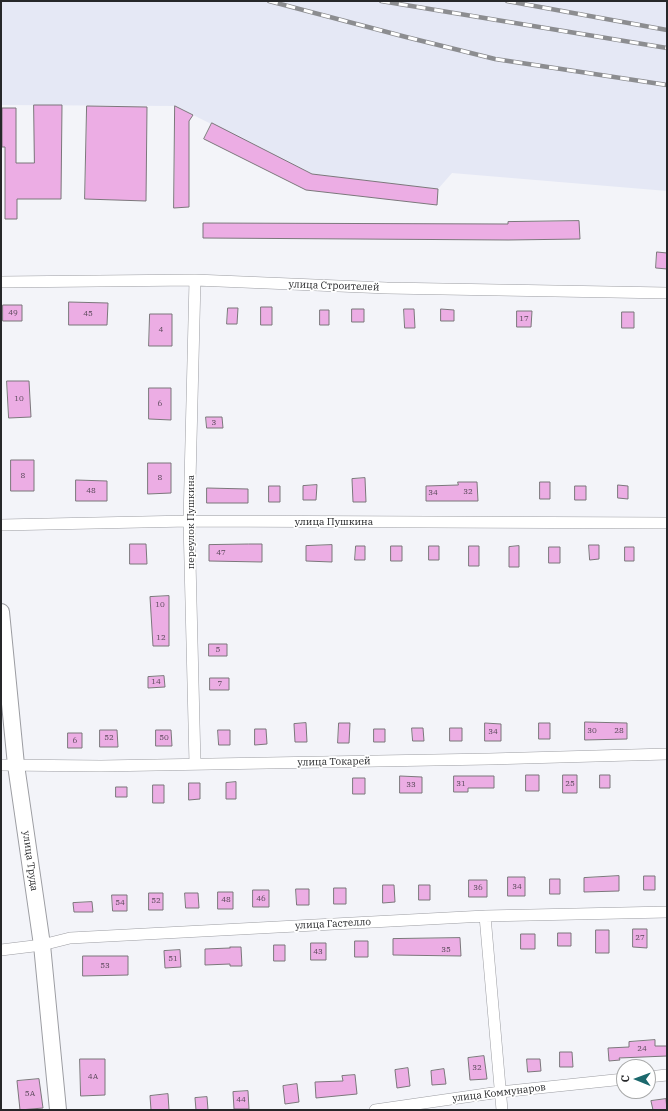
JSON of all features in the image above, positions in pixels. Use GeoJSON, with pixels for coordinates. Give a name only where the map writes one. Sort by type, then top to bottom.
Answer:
{"type":"FeatureCollection","features":[{"type":"Feature","properties":{"kind":"street","name":"улица Строителей"},"geometry":{"type":"LineString","coordinates":[[1,282],[195,280],[387,288],[667,293]]}},
{"type":"Feature","properties":{"kind":"street","name":"переулок Пушкина"},"geometry":{"type":"LineString","coordinates":[[195,280],[189,521],[195,764]]}},
{"type":"Feature","properties":{"kind":"street","name":"улица Пушкина"},"geometry":{"type":"LineString","coordinates":[[1,525],[189,521],[667,523]]}},
{"type":"Feature","properties":{"kind":"street","name":"улица Труда"},"geometry":{"type":"LineString","coordinates":[[1,612],[9,765],[42,945],[58,1110]]}},
{"type":"Feature","properties":{"kind":"street","name":"улица Токарей"},"geometry":{"type":"LineString","coordinates":[[9,765],[101,766],[489,759],[667,754]]}},
{"type":"Feature","properties":{"kind":"street","name":"улица Гастелло"},"geometry":{"type":"LineString","coordinates":[[1,950],[42,945],[70,938],[485,916],[667,912]]}},
{"type":"Feature","properties":{"kind":"street"},"geometry":{"type":"LineString","coordinates":[[485,916],[502,1110]]}},
{"type":"Feature","properties":{"kind":"street"},"geometry":{"type":"LineString","coordinates":[[656,1076],[667,1075]]}},
{"type":"Feature","properties":{"kind":"street","name":"улица Коммунаров"},"geometry":{"type":"LineString","coordinates":[[375,1110],[500,1092],[616,1080]]}},
{"type":"Feature","properties":{"kind":"shaded area"},"geometry":{"type":"Polygon","coordinates":[[[1,1],[667,1],[667,191],[452,173],[438,189],[312,174],[175,106],[1,105],[1,1]]]}},
{"type":"Feature","properties":{"kind":"building"},"geometry":{"type":"Polygon","coordinates":[[[34,105],[62,105],[61,199],[17,199],[17,219],[5,219],[5,147],[2,147],[2,108],[16,108],[16,163],[34,163],[34,105]]]}},
{"type":"Feature","properties":{"kind":"building"},"geometry":{"type":"Polygon","coordinates":[[[87,106],[147,107],[146,201],[85,199],[87,106]]]}},
{"type":"Feature","properties":{"kind":"building"},"geometry":{"type":"Polygon","coordinates":[[[175,106],[193,115],[189,121],[189,207],[174,208],[175,106]]]}},
{"type":"Feature","properties":{"kind":"building"},"geometry":{"type":"Polygon","coordinates":[[[212,123],[312,174],[438,189],[437,205],[306,190],[204,139],[212,123]]]}},
{"type":"Feature","properties":{"kind":"building"},"geometry":{"type":"Polygon","coordinates":[[[579,221],[580,239],[203,238],[203,223],[508,224],[508,222],[579,221]]]}},
{"type":"Feature","properties":{"kind":"building"},"geometry":{"type":"Polygon","coordinates":[[[657,252],[667,253],[667,269],[656,268],[657,252]]]}},
{"type":"Feature","properties":{"kind":"building"},"geometry":{"type":"Polygon","coordinates":[[[69,302],[108,303],[107,325],[69,325],[69,302]]]}},
{"type":"Feature","properties":{"kind":"building"},"geometry":{"type":"Polygon","coordinates":[[[3,305],[22,305],[22,321],[3,321],[3,305]]]}},
{"type":"Feature","properties":{"kind":"building"},"geometry":{"type":"Polygon","coordinates":[[[261,307],[272,307],[272,325],[261,325],[261,307]]]}},
{"type":"Feature","properties":{"kind":"building"},"geometry":{"type":"Polygon","coordinates":[[[228,308],[238,308],[237,324],[227,324],[228,308]]]}},
{"type":"Feature","properties":{"kind":"building"},"geometry":{"type":"Polygon","coordinates":[[[352,309],[364,309],[364,322],[352,322],[352,309]]]}},
{"type":"Feature","properties":{"kind":"building"},"geometry":{"type":"Polygon","coordinates":[[[404,309],[414,309],[415,328],[405,328],[404,309]]]}},
{"type":"Feature","properties":{"kind":"building"},"geometry":{"type":"Polygon","coordinates":[[[441,309],[454,310],[454,321],[441,321],[441,309]]]}},
{"type":"Feature","properties":{"kind":"building"},"geometry":{"type":"Polygon","coordinates":[[[320,310],[329,310],[329,325],[320,325],[320,310]]]}},
{"type":"Feature","properties":{"kind":"building"},"geometry":{"type":"Polygon","coordinates":[[[517,311],[532,311],[531,327],[517,327],[517,311]]]}},
{"type":"Feature","properties":{"kind":"building"},"geometry":{"type":"Polygon","coordinates":[[[622,312],[634,312],[634,328],[622,328],[622,312]]]}},
{"type":"Feature","properties":{"kind":"building"},"geometry":{"type":"Polygon","coordinates":[[[150,314],[172,314],[172,346],[149,346],[150,314]]]}},
{"type":"Feature","properties":{"kind":"building"},"geometry":{"type":"Polygon","coordinates":[[[7,381],[29,381],[31,417],[9,418],[7,381]]]}},
{"type":"Feature","properties":{"kind":"building"},"geometry":{"type":"Polygon","coordinates":[[[149,388],[171,388],[171,420],[149,419],[149,388]]]}},
{"type":"Feature","properties":{"kind":"building"},"geometry":{"type":"Polygon","coordinates":[[[206,417],[222,417],[223,428],[207,428],[206,417]]]}},
{"type":"Feature","properties":{"kind":"building"},"geometry":{"type":"Polygon","coordinates":[[[11,460],[34,460],[34,491],[11,491],[11,460]]]}},
{"type":"Feature","properties":{"kind":"building"},"geometry":{"type":"Polygon","coordinates":[[[148,463],[171,463],[171,493],[148,494],[148,463]]]}},
{"type":"Feature","properties":{"kind":"building"},"geometry":{"type":"Polygon","coordinates":[[[365,478],[366,502],[353,502],[352,479],[365,478]]]}},
{"type":"Feature","properties":{"kind":"building"},"geometry":{"type":"Polygon","coordinates":[[[76,480],[107,481],[107,501],[76,501],[76,480]]]}},
{"type":"Feature","properties":{"kind":"building"},"geometry":{"type":"Polygon","coordinates":[[[458,482],[477,482],[478,501],[426,501],[426,486],[458,485],[458,482]]]}},
{"type":"Feature","properties":{"kind":"building"},"geometry":{"type":"Polygon","coordinates":[[[540,482],[550,482],[550,499],[540,499],[540,482]]]}},
{"type":"Feature","properties":{"kind":"building"},"geometry":{"type":"Polygon","coordinates":[[[317,485],[316,500],[303,500],[303,486],[317,485]]]}},
{"type":"Feature","properties":{"kind":"building"},"geometry":{"type":"Polygon","coordinates":[[[618,485],[628,486],[628,499],[618,498],[618,485]]]}},
{"type":"Feature","properties":{"kind":"building"},"geometry":{"type":"Polygon","coordinates":[[[269,486],[280,486],[280,502],[269,502],[269,486]]]}},
{"type":"Feature","properties":{"kind":"building"},"geometry":{"type":"Polygon","coordinates":[[[575,486],[586,486],[586,500],[575,500],[575,486]]]}},
{"type":"Feature","properties":{"kind":"building"},"geometry":{"type":"Polygon","coordinates":[[[207,488],[248,489],[248,503],[207,503],[207,488]]]}},
{"type":"Feature","properties":{"kind":"building"},"geometry":{"type":"Polygon","coordinates":[[[130,544],[146,544],[147,564],[130,564],[130,544]]]}},
{"type":"Feature","properties":{"kind":"building"},"geometry":{"type":"Polygon","coordinates":[[[262,544],[262,562],[209,561],[209,545],[262,544]]]}},
{"type":"Feature","properties":{"kind":"building"},"geometry":{"type":"Polygon","coordinates":[[[332,545],[332,562],[306,561],[306,546],[332,545]]]}},
{"type":"Feature","properties":{"kind":"building"},"geometry":{"type":"Polygon","coordinates":[[[589,545],[599,545],[599,559],[590,560],[589,545]]]}},
{"type":"Feature","properties":{"kind":"building"},"geometry":{"type":"Polygon","coordinates":[[[356,546],[365,546],[365,560],[355,560],[356,546]]]}},
{"type":"Feature","properties":{"kind":"building"},"geometry":{"type":"Polygon","coordinates":[[[391,546],[402,546],[402,561],[391,561],[391,546]]]}},
{"type":"Feature","properties":{"kind":"building"},"geometry":{"type":"Polygon","coordinates":[[[429,546],[439,546],[439,560],[429,560],[429,546]]]}},
{"type":"Feature","properties":{"kind":"building"},"geometry":{"type":"Polygon","coordinates":[[[469,546],[479,546],[479,566],[469,566],[469,546]]]}},
{"type":"Feature","properties":{"kind":"building"},"geometry":{"type":"Polygon","coordinates":[[[519,546],[519,567],[509,567],[509,547],[519,546]]]}},
{"type":"Feature","properties":{"kind":"building"},"geometry":{"type":"Polygon","coordinates":[[[549,547],[560,547],[560,563],[549,563],[549,547]]]}},
{"type":"Feature","properties":{"kind":"building"},"geometry":{"type":"Polygon","coordinates":[[[625,547],[634,547],[634,561],[625,561],[625,547]]]}},
{"type":"Feature","properties":{"kind":"building"},"geometry":{"type":"Polygon","coordinates":[[[169,596],[169,646],[153,646],[150,597],[169,596]]]}},
{"type":"Feature","properties":{"kind":"building"},"geometry":{"type":"Polygon","coordinates":[[[209,644],[227,644],[227,656],[209,656],[209,644]]]}},
{"type":"Feature","properties":{"kind":"building"},"geometry":{"type":"Polygon","coordinates":[[[164,676],[165,687],[148,688],[148,677],[164,676]]]}},
{"type":"Feature","properties":{"kind":"building"},"geometry":{"type":"Polygon","coordinates":[[[210,678],[229,678],[229,690],[210,690],[210,678]]]}},
{"type":"Feature","properties":{"kind":"building"},"geometry":{"type":"Polygon","coordinates":[[[585,722],[627,723],[627,739],[585,740],[585,722]]]}},
{"type":"Feature","properties":{"kind":"building"},"geometry":{"type":"Polygon","coordinates":[[[306,723],[307,742],[295,742],[294,724],[306,723]]]}},
{"type":"Feature","properties":{"kind":"building"},"geometry":{"type":"Polygon","coordinates":[[[339,723],[350,723],[349,743],[338,743],[339,723]]]}},
{"type":"Feature","properties":{"kind":"building"},"geometry":{"type":"Polygon","coordinates":[[[485,723],[501,724],[501,741],[485,741],[485,723]]]}},
{"type":"Feature","properties":{"kind":"building"},"geometry":{"type":"Polygon","coordinates":[[[539,723],[550,723],[550,739],[539,739],[539,723]]]}},
{"type":"Feature","properties":{"kind":"building"},"geometry":{"type":"Polygon","coordinates":[[[412,728],[423,728],[424,741],[413,741],[412,728]]]}},
{"type":"Feature","properties":{"kind":"building"},"geometry":{"type":"Polygon","coordinates":[[[450,728],[462,728],[462,741],[450,741],[450,728]]]}},
{"type":"Feature","properties":{"kind":"building"},"geometry":{"type":"Polygon","coordinates":[[[255,729],[266,729],[267,744],[255,745],[255,729]]]}},
{"type":"Feature","properties":{"kind":"building"},"geometry":{"type":"Polygon","coordinates":[[[374,729],[385,729],[385,742],[374,742],[374,729]]]}},
{"type":"Feature","properties":{"kind":"building"},"geometry":{"type":"Polygon","coordinates":[[[100,730],[117,730],[118,747],[100,747],[100,730]]]}},
{"type":"Feature","properties":{"kind":"building"},"geometry":{"type":"Polygon","coordinates":[[[156,730],[171,730],[172,746],[156,746],[156,730]]]}},
{"type":"Feature","properties":{"kind":"building"},"geometry":{"type":"Polygon","coordinates":[[[218,730],[230,730],[230,745],[219,745],[218,730]]]}},
{"type":"Feature","properties":{"kind":"building"},"geometry":{"type":"Polygon","coordinates":[[[68,733],[82,733],[82,748],[68,748],[68,733]]]}},
{"type":"Feature","properties":{"kind":"building"},"geometry":{"type":"Polygon","coordinates":[[[526,775],[539,775],[539,791],[526,791],[526,775]]]}},
{"type":"Feature","properties":{"kind":"building"},"geometry":{"type":"Polygon","coordinates":[[[563,775],[577,775],[577,793],[563,793],[563,775]]]}},
{"type":"Feature","properties":{"kind":"building"},"geometry":{"type":"Polygon","coordinates":[[[600,775],[610,775],[610,788],[600,788],[600,775]]]}},
{"type":"Feature","properties":{"kind":"building"},"geometry":{"type":"Polygon","coordinates":[[[400,776],[422,777],[422,793],[400,793],[400,776]]]}},
{"type":"Feature","properties":{"kind":"building"},"geometry":{"type":"Polygon","coordinates":[[[454,776],[494,776],[494,788],[468,788],[468,792],[454,792],[454,776]]]}},
{"type":"Feature","properties":{"kind":"building"},"geometry":{"type":"Polygon","coordinates":[[[353,778],[365,778],[365,794],[353,794],[353,778]]]}},
{"type":"Feature","properties":{"kind":"building"},"geometry":{"type":"Polygon","coordinates":[[[236,782],[236,799],[226,799],[226,783],[236,782]]]}},
{"type":"Feature","properties":{"kind":"building"},"geometry":{"type":"Polygon","coordinates":[[[189,783],[200,783],[200,799],[189,800],[189,783]]]}},
{"type":"Feature","properties":{"kind":"building"},"geometry":{"type":"Polygon","coordinates":[[[153,785],[164,785],[164,803],[153,803],[153,785]]]}},
{"type":"Feature","properties":{"kind":"building"},"geometry":{"type":"Polygon","coordinates":[[[116,787],[127,787],[127,797],[116,797],[116,787]]]}},
{"type":"Feature","properties":{"kind":"building"},"geometry":{"type":"Polygon","coordinates":[[[619,876],[619,891],[584,892],[584,878],[619,876]]]}},
{"type":"Feature","properties":{"kind":"building"},"geometry":{"type":"Polygon","coordinates":[[[644,876],[655,876],[655,890],[644,890],[644,876]]]}},
{"type":"Feature","properties":{"kind":"building"},"geometry":{"type":"Polygon","coordinates":[[[508,877],[525,877],[525,896],[508,896],[508,877]]]}},
{"type":"Feature","properties":{"kind":"building"},"geometry":{"type":"Polygon","coordinates":[[[550,879],[560,879],[560,894],[550,894],[550,879]]]}},
{"type":"Feature","properties":{"kind":"building"},"geometry":{"type":"Polygon","coordinates":[[[469,880],[487,880],[487,897],[469,897],[469,880]]]}},
{"type":"Feature","properties":{"kind":"building"},"geometry":{"type":"Polygon","coordinates":[[[383,885],[394,885],[395,902],[383,903],[383,885]]]}},
{"type":"Feature","properties":{"kind":"building"},"geometry":{"type":"Polygon","coordinates":[[[419,885],[430,885],[430,900],[419,900],[419,885]]]}},
{"type":"Feature","properties":{"kind":"building"},"geometry":{"type":"Polygon","coordinates":[[[334,888],[346,888],[346,904],[334,904],[334,888]]]}},
{"type":"Feature","properties":{"kind":"building"},"geometry":{"type":"Polygon","coordinates":[[[296,889],[309,889],[309,905],[297,905],[296,889]]]}},
{"type":"Feature","properties":{"kind":"building"},"geometry":{"type":"Polygon","coordinates":[[[253,890],[269,890],[269,907],[253,907],[253,890]]]}},
{"type":"Feature","properties":{"kind":"building"},"geometry":{"type":"Polygon","coordinates":[[[218,892],[233,892],[233,909],[218,909],[218,892]]]}},
{"type":"Feature","properties":{"kind":"building"},"geometry":{"type":"Polygon","coordinates":[[[149,893],[163,893],[163,910],[149,910],[149,893]]]}},
{"type":"Feature","properties":{"kind":"building"},"geometry":{"type":"Polygon","coordinates":[[[185,893],[198,893],[199,908],[186,908],[185,893]]]}},
{"type":"Feature","properties":{"kind":"building"},"geometry":{"type":"Polygon","coordinates":[[[112,895],[127,895],[127,911],[113,911],[112,895]]]}},
{"type":"Feature","properties":{"kind":"building"},"geometry":{"type":"Polygon","coordinates":[[[92,902],[93,912],[74,912],[73,903],[92,902]]]}},
{"type":"Feature","properties":{"kind":"building"},"geometry":{"type":"Polygon","coordinates":[[[633,929],[647,929],[647,948],[633,947],[633,929]]]}},
{"type":"Feature","properties":{"kind":"building"},"geometry":{"type":"Polygon","coordinates":[[[596,930],[609,930],[609,953],[596,953],[596,930]]]}},
{"type":"Feature","properties":{"kind":"building"},"geometry":{"type":"Polygon","coordinates":[[[558,933],[571,933],[571,946],[558,946],[558,933]]]}},
{"type":"Feature","properties":{"kind":"building"},"geometry":{"type":"Polygon","coordinates":[[[521,934],[535,934],[535,949],[521,949],[521,934]]]}},
{"type":"Feature","properties":{"kind":"building"},"geometry":{"type":"Polygon","coordinates":[[[460,938],[461,956],[393,955],[393,939],[460,938]]]}},
{"type":"Feature","properties":{"kind":"building"},"geometry":{"type":"Polygon","coordinates":[[[355,941],[368,941],[368,957],[355,957],[355,941]]]}},
{"type":"Feature","properties":{"kind":"building"},"geometry":{"type":"Polygon","coordinates":[[[311,943],[326,943],[326,960],[311,960],[311,943]]]}},
{"type":"Feature","properties":{"kind":"building"},"geometry":{"type":"Polygon","coordinates":[[[274,945],[285,945],[285,961],[274,961],[274,945]]]}},
{"type":"Feature","properties":{"kind":"building"},"geometry":{"type":"Polygon","coordinates":[[[241,947],[242,966],[230,966],[230,964],[205,965],[205,949],[241,947]]]}},
{"type":"Feature","properties":{"kind":"building"},"geometry":{"type":"Polygon","coordinates":[[[180,950],[181,967],[165,968],[164,951],[180,950]]]}},
{"type":"Feature","properties":{"kind":"building"},"geometry":{"type":"Polygon","coordinates":[[[83,956],[128,956],[128,975],[83,976],[83,956]]]}},
{"type":"Feature","properties":{"kind":"building"},"geometry":{"type":"Polygon","coordinates":[[[655,1040],[655,1046],[667,1046],[667,1056],[619,1058],[616,1060],[609,1061],[608,1048],[629,1047],[629,1042],[655,1040]]]}},
{"type":"Feature","properties":{"kind":"building"},"geometry":{"type":"Polygon","coordinates":[[[560,1052],[572,1052],[573,1067],[560,1067],[560,1052]]]}},
{"type":"Feature","properties":{"kind":"building"},"geometry":{"type":"Polygon","coordinates":[[[484,1056],[487,1079],[470,1080],[468,1058],[484,1056]]]}},
{"type":"Feature","properties":{"kind":"building"},"geometry":{"type":"Polygon","coordinates":[[[80,1059],[105,1059],[105,1095],[81,1096],[80,1059]]]}},
{"type":"Feature","properties":{"kind":"building"},"geometry":{"type":"Polygon","coordinates":[[[527,1059],[540,1059],[541,1071],[528,1072],[527,1059]]]}},
{"type":"Feature","properties":{"kind":"building"},"geometry":{"type":"Polygon","coordinates":[[[408,1068],[410,1086],[397,1088],[395,1070],[408,1068]]]}},
{"type":"Feature","properties":{"kind":"building"},"geometry":{"type":"Polygon","coordinates":[[[444,1069],[446,1084],[432,1085],[431,1071],[444,1069]]]}},
{"type":"Feature","properties":{"kind":"building"},"geometry":{"type":"Polygon","coordinates":[[[355,1075],[357,1094],[316,1098],[315,1082],[343,1081],[342,1076],[355,1075]]]}},
{"type":"Feature","properties":{"kind":"building"},"geometry":{"type":"Polygon","coordinates":[[[39,1079],[43,1108],[20,1110],[17,1081],[39,1079]]]}},
{"type":"Feature","properties":{"kind":"building"},"geometry":{"type":"Polygon","coordinates":[[[297,1084],[299,1102],[285,1104],[283,1086],[297,1084]]]}},
{"type":"Feature","properties":{"kind":"building"},"geometry":{"type":"Polygon","coordinates":[[[248,1091],[249,1109],[234,1109],[233,1092],[248,1091]]]}},
{"type":"Feature","properties":{"kind":"building"},"geometry":{"type":"Polygon","coordinates":[[[168,1094],[169,1110],[151,1110],[150,1096],[168,1094]]]}},
{"type":"Feature","properties":{"kind":"building"},"geometry":{"type":"Polygon","coordinates":[[[207,1097],[208,1110],[196,1110],[195,1098],[207,1097]]]}},
{"type":"Feature","properties":{"kind":"building"},"geometry":{"type":"Polygon","coordinates":[[[666,1099],[667,1110],[653,1110],[651,1101],[666,1099]]]}},
{"type":"Feature","properties":{"kind":"railway"},"geometry":{"type":"LineString","coordinates":[[269,1],[495,59],[667,85]]}},
{"type":"Feature","properties":{"kind":"railway"},"geometry":{"type":"LineString","coordinates":[[381,1],[667,48]]}},
{"type":"Feature","properties":{"kind":"railway"},"geometry":{"type":"LineString","coordinates":[[507,1],[667,30]]}}]}
